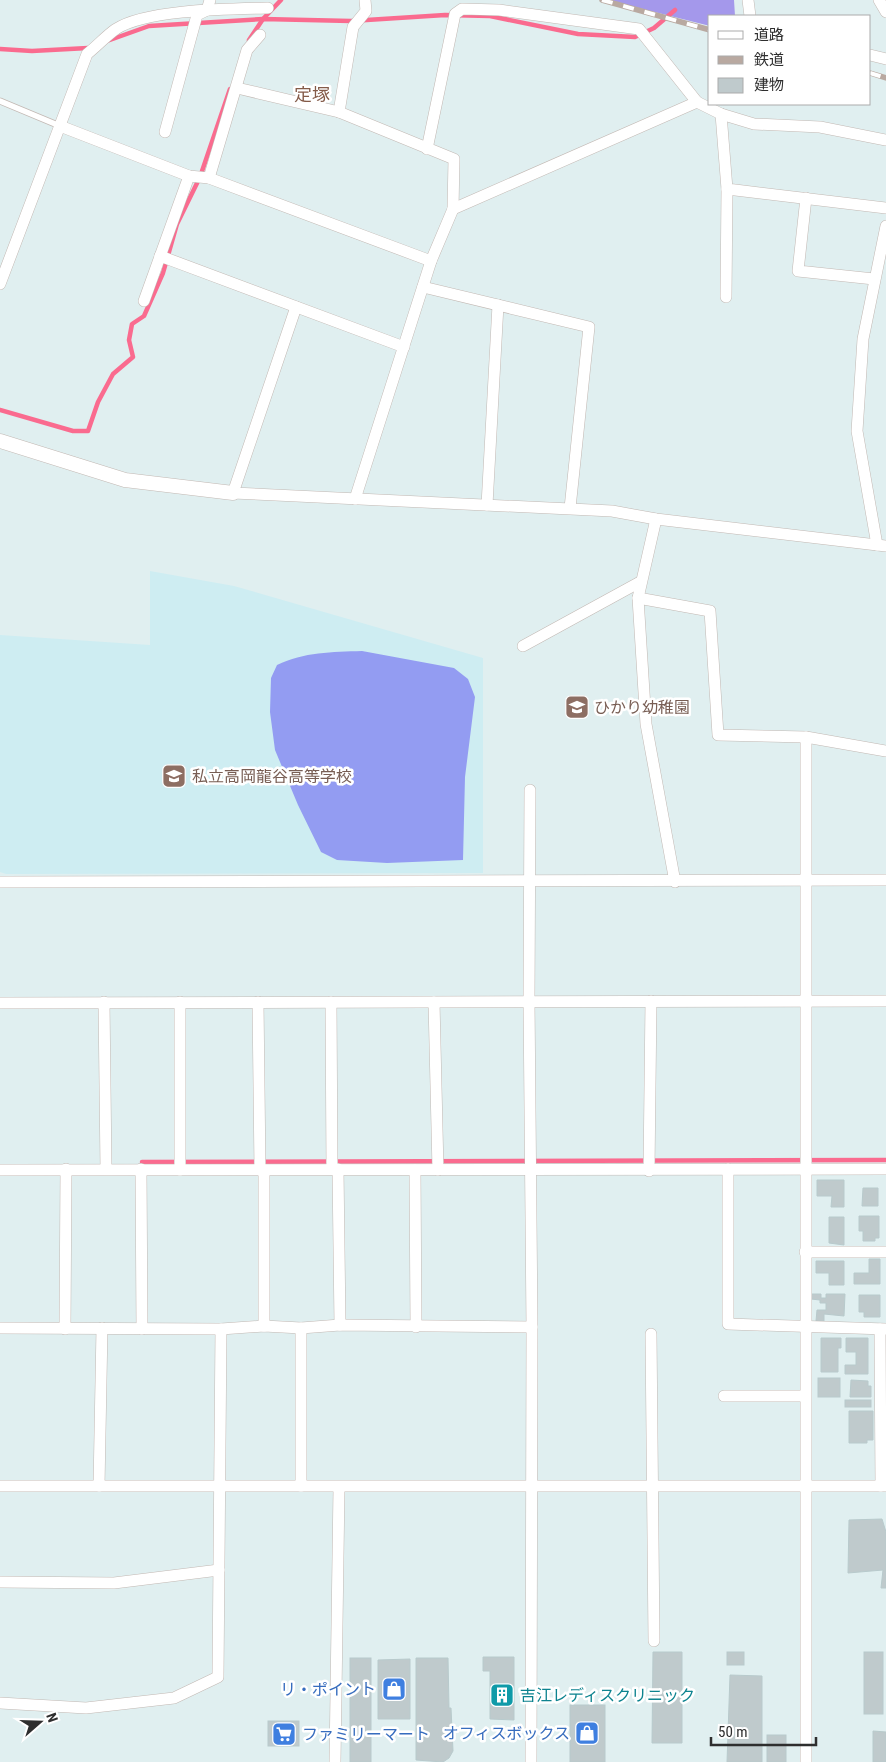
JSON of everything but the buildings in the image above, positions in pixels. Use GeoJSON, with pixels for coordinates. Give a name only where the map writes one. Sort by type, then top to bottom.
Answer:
{"type":"FeatureCollection","features":[{"type":"Feature","properties":{"kind":"street"},"geometry":{"type":"LineString","coordinates":[[748,0],[750,15]]}},
{"type":"Feature","properties":{"kind":"street"},"geometry":{"type":"LineString","coordinates":[[879,0],[886,12]]}},
{"type":"Feature","properties":{"kind":"street"},"geometry":{"type":"LineString","coordinates":[[339,112],[353,27],[366,5]]}},
{"type":"Feature","properties":{"kind":"street"},"geometry":{"type":"LineString","coordinates":[[165,132],[195,28],[205,8]]}},
{"type":"Feature","properties":{"kind":"street"},"geometry":{"type":"LineString","coordinates":[[0,284],[87,54],[117,29],[140,19],[205,8],[268,8]]}},
{"type":"Feature","properties":{"kind":"street"},"geometry":{"type":"LineString","coordinates":[[427,149],[451,30],[455,14],[462,9],[499,10],[638,29],[698,102],[721,114],[754,124],[820,127],[886,140]]}},
{"type":"Feature","properties":{"kind":"street"},"geometry":{"type":"LineString","coordinates":[[209,178],[247,50],[260,35]]}},
{"type":"Feature","properties":{"kind":"street"},"geometry":{"type":"LineString","coordinates":[[871,55],[886,59]]}},
{"type":"Feature","properties":{"kind":"street"},"geometry":{"type":"LineString","coordinates":[[237,88],[339,112],[454,159],[452,209],[431,261],[355,499]]}},
{"type":"Feature","properties":{"kind":"street"},"geometry":{"type":"LineString","coordinates":[[452,209],[698,102]]}},
{"type":"Feature","properties":{"kind":"street"},"geometry":{"type":"LineString","coordinates":[[721,114],[727,189],[726,297]]}},
{"type":"Feature","properties":{"kind":"street"},"geometry":{"type":"LineString","coordinates":[[60,126],[189,176],[209,178],[431,261]]}},
{"type":"Feature","properties":{"kind":"street"},"geometry":{"type":"LineString","coordinates":[[144,300],[189,176]]}},
{"type":"Feature","properties":{"kind":"street"},"geometry":{"type":"LineString","coordinates":[[727,189],[886,208]]}},
{"type":"Feature","properties":{"kind":"street"},"geometry":{"type":"LineString","coordinates":[[806,198],[798,271],[874,279]]}},
{"type":"Feature","properties":{"kind":"street"},"geometry":{"type":"LineString","coordinates":[[0,441],[125,480],[233,493],[612,511],[656,519],[881,545],[857,431],[863,339],[886,226]]}},
{"type":"Feature","properties":{"kind":"street"},"geometry":{"type":"LineString","coordinates":[[160,256],[404,347]]}},
{"type":"Feature","properties":{"kind":"street"},"geometry":{"type":"LineString","coordinates":[[423,286],[589,327],[570,508]]}},
{"type":"Feature","properties":{"kind":"street"},"geometry":{"type":"LineString","coordinates":[[487,505],[498,305]]}},
{"type":"Feature","properties":{"kind":"street"},"geometry":{"type":"LineString","coordinates":[[233,493],[296,307]]}},
{"type":"Feature","properties":{"kind":"street"},"geometry":{"type":"LineString","coordinates":[[656,519],[640,582],[638,598],[646,724],[675,882]]}},
{"type":"Feature","properties":{"kind":"street"},"geometry":{"type":"LineString","coordinates":[[523,646],[640,582]]}},
{"type":"Feature","properties":{"kind":"street"},"geometry":{"type":"LineString","coordinates":[[638,598],[710,611],[718,735],[806,737],[886,751]]}},
{"type":"Feature","properties":{"kind":"street"},"geometry":{"type":"LineString","coordinates":[[806,737],[806,1762]]}},
{"type":"Feature","properties":{"kind":"street"},"geometry":{"type":"LineString","coordinates":[[530,790],[531,1762]]}},
{"type":"Feature","properties":{"kind":"street"},"geometry":{"type":"LineString","coordinates":[[0,882],[529,880],[675,882],[886,880]]}},
{"type":"Feature","properties":{"kind":"street"},"geometry":{"type":"LineString","coordinates":[[650,1164],[651,1001]]}},
{"type":"Feature","properties":{"kind":"street"},"geometry":{"type":"LineString","coordinates":[[0,1002],[886,1001]]}},
{"type":"Feature","properties":{"kind":"street"},"geometry":{"type":"LineString","coordinates":[[104,1002],[106,1169]]}},
{"type":"Feature","properties":{"kind":"street"},"geometry":{"type":"LineString","coordinates":[[180,1002],[180,1164]]}},
{"type":"Feature","properties":{"kind":"street"},"geometry":{"type":"LineString","coordinates":[[258,1002],[264,1326]]}},
{"type":"Feature","properties":{"kind":"street"},"geometry":{"type":"LineString","coordinates":[[331,1002],[334,1164],[340,1325]]}},
{"type":"Feature","properties":{"kind":"street"},"geometry":{"type":"LineString","coordinates":[[434,1002],[438,1164]]}},
{"type":"Feature","properties":{"kind":"street"},"geometry":{"type":"LineString","coordinates":[[0,1170],[141,1169],[180,1164],[261,1166],[334,1164],[415,1170],[438,1164],[530,1163],[650,1164],[728,1169],[805,1163],[886,1169]]}},
{"type":"Feature","properties":{"kind":"street"},"geometry":{"type":"LineString","coordinates":[[65,1329],[66,1169]]}},
{"type":"Feature","properties":{"kind":"street"},"geometry":{"type":"LineString","coordinates":[[141,1169],[142,1329]]}},
{"type":"Feature","properties":{"kind":"street"},"geometry":{"type":"LineString","coordinates":[[0,1486],[301,1486],[338,1488],[884,1486],[883,1329],[805,1328],[728,1324],[728,1169]]}},
{"type":"Feature","properties":{"kind":"street"},"geometry":{"type":"LineString","coordinates":[[415,1170],[416,1327]]}},
{"type":"Feature","properties":{"kind":"street"},"geometry":{"type":"LineString","coordinates":[[805,1252],[886,1252]]}},
{"type":"Feature","properties":{"kind":"street"},"geometry":{"type":"LineString","coordinates":[[0,1328],[142,1329],[264,1326],[301,1328],[340,1325],[532,1327]]}},
{"type":"Feature","properties":{"kind":"street"},"geometry":{"type":"LineString","coordinates":[[100,1486],[102,1328]]}},
{"type":"Feature","properties":{"kind":"street"},"geometry":{"type":"LineString","coordinates":[[0,1703],[86,1708],[174,1698],[218,1677],[221,1328]]}},
{"type":"Feature","properties":{"kind":"street"},"geometry":{"type":"LineString","coordinates":[[301,1328],[301,1486]]}},
{"type":"Feature","properties":{"kind":"street"},"geometry":{"type":"LineString","coordinates":[[651,1334],[654,1641]]}},
{"type":"Feature","properties":{"kind":"street"},"geometry":{"type":"LineString","coordinates":[[724,1396],[805,1396]]}},
{"type":"Feature","properties":{"kind":"street"},"geometry":{"type":"LineString","coordinates":[[335,1762],[338,1488]]}},
{"type":"Feature","properties":{"kind":"street"},"geometry":{"type":"LineString","coordinates":[[0,1582],[114,1583],[219,1570]]}},
{"type":"Feature","properties":{"kind":"lane"},"geometry":{"type":"LineString","coordinates":[[0,101],[60,126]]}},
{"type":"Feature","properties":{"kind":"shaded area"},"geometry":{"type":"Polygon","coordinates":[[[607,0],[734,0],[735,15],[708,15],[708,25],[607,0]]]}},
{"type":"Feature","properties":{"kind":"shaded area"},"geometry":{"type":"Polygon","coordinates":[[[150,571],[234,586],[483,658],[483,873],[6,874],[0,872],[0,635],[150,645],[150,571]]]}},
{"type":"Feature","properties":{"kind":"shaded area"},"geometry":{"type":"Polygon","coordinates":[[[362,651],[454,668],[468,679],[475,697],[465,777],[463,860],[387,863],[337,860],[321,852],[298,805],[275,750],[270,712],[271,678],[277,665],[297,657],[362,651]]]}},
{"type":"Feature","properties":{"kind":"waterway"},"geometry":{"type":"LineString","coordinates":[[249,40],[263,19],[281,0]]}},
{"type":"Feature","properties":{"kind":"waterway"},"geometry":{"type":"LineString","coordinates":[[107,41],[149,26],[263,19],[351,21],[445,15],[490,16],[578,34],[635,37],[654,28],[675,10]]}},
{"type":"Feature","properties":{"kind":"waterway"},"geometry":{"type":"LineString","coordinates":[[0,49],[32,51],[88,48]]}},
{"type":"Feature","properties":{"kind":"waterway"},"geometry":{"type":"LineString","coordinates":[[0,410],[73,431],[88,431],[98,402],[113,374],[133,357],[129,340],[132,324],[144,316],[163,273],[177,224],[200,177],[230,89]]}},
{"type":"Feature","properties":{"kind":"waterway"},"geometry":{"type":"LineString","coordinates":[[142,1162],[886,1160]]}},
{"type":"Feature","properties":{"kind":"railway"},"geometry":{"type":"LineString","coordinates":[[602,0],[708,29]]}},
{"type":"Feature","properties":{"kind":"railway"},"geometry":{"type":"LineString","coordinates":[[871,73],[886,78]]}},
{"type":"Feature","properties":{"kind":"place","name":"ひかり幼稚園"},"geometry":{"type":"Point","coordinates":[577,707]}},
{"type":"Feature","properties":{"kind":"place","name":"私立高岡龍谷高等学校"},"geometry":{"type":"Point","coordinates":[174,776]}},
{"type":"Feature","properties":{"kind":"place","name":"リ・ポイント"},"geometry":{"type":"Point","coordinates":[394,1689]}},
{"type":"Feature","properties":{"kind":"place","name":"吉江レディスクリニック"},"geometry":{"type":"Point","coordinates":[502,1695]}},
{"type":"Feature","properties":{"kind":"place","name":"オフィスボックス"},"geometry":{"type":"Point","coordinates":[587,1733]}},
{"type":"Feature","properties":{"kind":"place","name":"ファミリーマート"},"geometry":{"type":"Point","coordinates":[284,1734]}},
{"type":"Feature","properties":{"kind":"district","name":"定塚"},"geometry":{"type":"Point","coordinates":[312,94]}}]}
